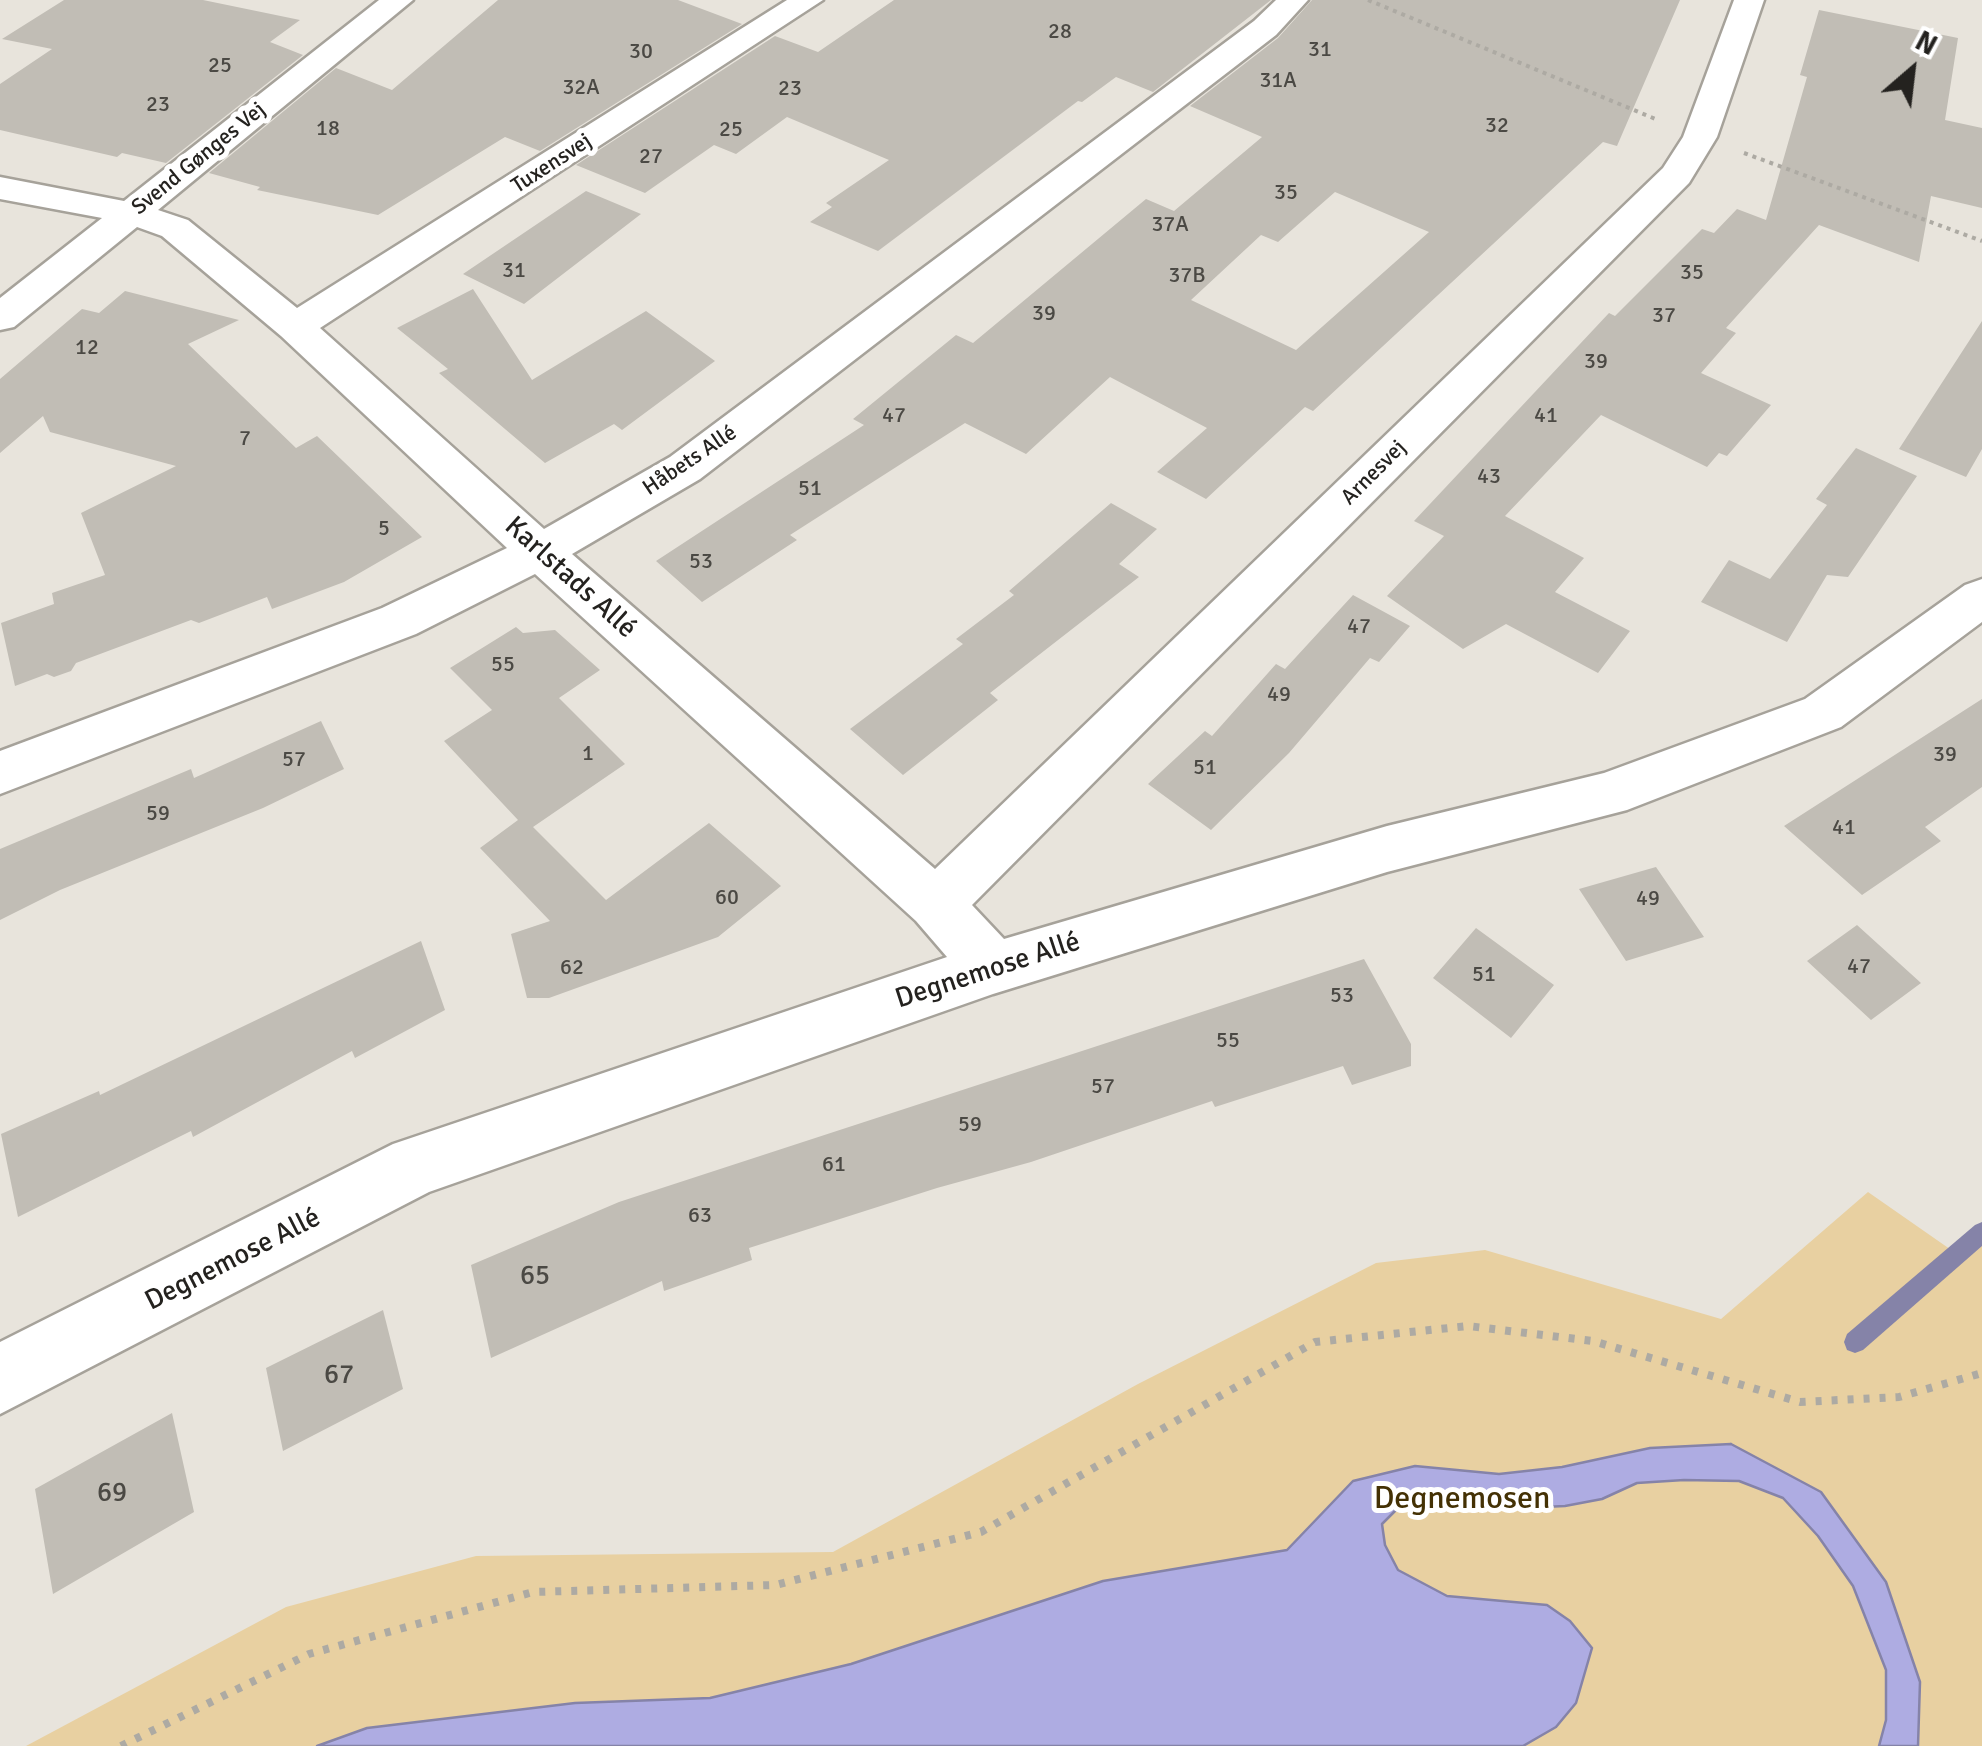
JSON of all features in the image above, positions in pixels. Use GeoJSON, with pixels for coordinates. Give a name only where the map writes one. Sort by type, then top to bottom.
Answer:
{"type":"FeatureCollection","features":[{"type":"Feature","properties":{"kind":"street","name":"Svend Gønges Vej"},"geometry":{"type":"LineString","coordinates":[[0,318],[398,0]]}},
{"type":"Feature","properties":{"kind":"street","name":"Tuxensvej"},"geometry":{"type":"LineString","coordinates":[[295,327],[808,0]]}},
{"type":"Feature","properties":{"kind":"street","name":"Håbets Allé"},"geometry":{"type":"LineString","coordinates":[[0,773],[398,621],[540,552],[686,468],[1265,28],[1293,0]]}},
{"type":"Feature","properties":{"kind":"street","name":"Arnesvej"},"geometry":{"type":"LineString","coordinates":[[936,904],[1676,175],[1700,137],[1749,0]]}},
{"type":"Feature","properties":{"kind":"street","name":"Karlstads Allé"},"geometry":{"type":"LineString","coordinates":[[0,188],[131,213],[175,228],[295,327],[540,552],[936,904],[992,968]]}},
{"type":"Feature","properties":{"kind":"street","name":"Degnemose Allé"},"geometry":{"type":"LineString","coordinates":[[0,1379],[415,1166],[992,968],[1387,849],[1608,794],[1823,713],[1982,598]]}},
{"type":"Feature","properties":{"kind":"path"},"geometry":{"type":"LineString","coordinates":[[1368,0],[1644,114]]}},
{"type":"Feature","properties":{"kind":"path"},"geometry":{"type":"LineString","coordinates":[[1700,137],[1982,242]]}},
{"type":"Feature","properties":{"kind":"path"},"geometry":{"type":"LineString","coordinates":[[122,1746],[310,1654],[532,1592],[776,1585],[981,1532],[1315,1342],[1468,1326],[1557,1336],[1593,1341],[1800,1402],[1899,1397],[1982,1373]]}},
{"type":"Feature","properties":{"kind":"green space","name":"Degnemosen"},"geometry":{"type":"Polygon","coordinates":[[[1868,1192],[1957,1254],[1982,1232],[1982,1746],[26,1746],[286,1607],[476,1556],[833,1552],[1138,1384],[1376,1263],[1485,1250],[1721,1319],[1868,1192]]]}},
{"type":"Feature","properties":{"kind":"water","name":"Degnemosen"},"geometry":{"type":"Polygon","coordinates":[[[1731,1444],[1821,1492],[1886,1582],[1920,1682],[1918,1746],[1879,1746],[1886,1720],[1886,1670],[1853,1586],[1818,1536],[1783,1498],[1739,1481],[1684,1480],[1637,1483],[1602,1499],[1565,1506],[1521,1508],[1423,1500],[1399,1507],[1382,1524],[1385,1545],[1398,1570],[1447,1596],[1547,1605],[1570,1621],[1592,1648],[1576,1703],[1556,1727],[1523,1746],[317,1746],[367,1728],[575,1703],[710,1698],[851,1664],[1103,1581],[1287,1550],[1353,1481],[1415,1466],[1499,1474],[1562,1467],[1650,1448],[1731,1444]]]}},
{"type":"Feature","properties":{"kind":"building"},"geometry":{"type":"Polygon","coordinates":[[[64,0],[203,0],[300,20],[270,42],[303,55],[166,163],[122,153],[117,157],[0,130],[0,84],[52,49],[2,39],[64,0]]]}},
{"type":"Feature","properties":{"kind":"building"},"geometry":{"type":"Polygon","coordinates":[[[498,0],[678,0],[742,24],[540,151],[505,137],[378,215],[257,190],[260,187],[209,173],[336,68],[392,90],[498,0]]]}},
{"type":"Feature","properties":{"kind":"building"},"geometry":{"type":"Polygon","coordinates":[[[894,0],[1271,0],[1153,92],[1116,77],[1078,101],[878,251],[810,222],[832,207],[826,203],[889,160],[787,117],[736,154],[714,145],[645,193],[576,165],[775,36],[818,52],[894,0]]]}},
{"type":"Feature","properties":{"kind":"building"},"geometry":{"type":"Polygon","coordinates":[[[1312,0],[1680,0],[1617,146],[1603,142],[1313,411],[1305,407],[1206,499],[1157,472],[1207,428],[1110,377],[1026,454],[965,423],[790,535],[797,540],[702,602],[656,561],[864,425],[853,419],[956,335],[973,343],[1146,199],[1174,211],[1262,137],[1190,106],[1278,38],[1312,0]],[[1335,192],[1278,242],[1261,235],[1191,300],[1296,350],[1429,232],[1335,192]]]}},
{"type":"Feature","properties":{"kind":"building"},"geometry":{"type":"Polygon","coordinates":[[[1819,10],[1958,38],[1945,120],[1982,128],[1982,208],[1931,196],[1919,262],[1819,225],[1726,328],[1736,333],[1701,373],[1771,405],[1727,456],[1719,453],[1707,467],[1601,415],[1505,516],[1584,558],[1555,592],[1630,631],[1598,673],[1506,624],[1463,649],[1387,596],[1444,536],[1414,521],[1609,313],[1615,316],[1702,229],[1714,233],[1737,209],[1766,220],[1807,77],[1800,75],[1819,10]]]}},
{"type":"Feature","properties":{"kind":"building"},"geometry":{"type":"Polygon","coordinates":[[[586,191],[641,214],[524,304],[463,274],[586,191]]]}},
{"type":"Feature","properties":{"kind":"building"},"geometry":{"type":"Polygon","coordinates":[[[473,289],[532,380],[646,311],[715,361],[622,430],[614,424],[545,463],[439,373],[448,369],[397,328],[473,289]]]}},
{"type":"Feature","properties":{"kind":"building"},"geometry":{"type":"Polygon","coordinates":[[[125,291],[239,320],[188,344],[296,448],[317,436],[422,537],[344,582],[272,609],[267,597],[199,623],[191,620],[76,663],[71,671],[54,677],[47,674],[15,686],[1,623],[54,604],[52,593],[105,575],[81,513],[176,466],[50,432],[43,416],[0,453],[0,379],[82,309],[99,313],[125,291]]]}},
{"type":"Feature","properties":{"kind":"building"},"geometry":{"type":"Polygon","coordinates":[[[1982,321],[1982,449],[1966,477],[1899,449],[1982,321]]]}},
{"type":"Feature","properties":{"kind":"building"},"geometry":{"type":"Polygon","coordinates":[[[1856,448],[1917,476],[1848,577],[1827,575],[1787,642],[1701,602],[1729,560],[1770,579],[1827,505],[1816,499],[1856,448]]]}},
{"type":"Feature","properties":{"kind":"building"},"geometry":{"type":"Polygon","coordinates":[[[1111,503],[1157,529],[1119,564],[1139,577],[990,693],[998,700],[903,775],[850,729],[963,644],[956,639],[1014,595],[1009,591],[1111,503]]]}},
{"type":"Feature","properties":{"kind":"building"},"geometry":{"type":"Polygon","coordinates":[[[1353,595],[1410,626],[1379,662],[1370,658],[1289,753],[1211,830],[1148,784],[1205,731],[1212,736],[1276,664],[1285,669],[1353,595]]]}},
{"type":"Feature","properties":{"kind":"building"},"geometry":{"type":"Polygon","coordinates":[[[516,627],[523,633],[555,630],[600,670],[559,698],[625,764],[533,827],[606,900],[709,823],[781,886],[718,937],[549,998],[527,998],[511,934],[550,921],[480,848],[518,820],[444,741],[492,710],[450,668],[516,627]]]}},
{"type":"Feature","properties":{"kind":"building"},"geometry":{"type":"Polygon","coordinates":[[[1982,699],[1982,787],[1925,827],[1941,841],[1862,895],[1784,826],[1982,699]]]}},
{"type":"Feature","properties":{"kind":"building"},"geometry":{"type":"Polygon","coordinates":[[[321,721],[344,769],[263,808],[60,890],[0,920],[0,849],[191,769],[194,778],[321,721]]]}},
{"type":"Feature","properties":{"kind":"building"},"geometry":{"type":"Polygon","coordinates":[[[1656,867],[1704,937],[1626,961],[1579,889],[1656,867]]]}},
{"type":"Feature","properties":{"kind":"building"},"geometry":{"type":"Polygon","coordinates":[[[1857,925],[1921,983],[1871,1020],[1807,961],[1857,925]]]}},
{"type":"Feature","properties":{"kind":"building"},"geometry":{"type":"Polygon","coordinates":[[[1476,928],[1554,985],[1511,1038],[1433,978],[1476,928]]]}},
{"type":"Feature","properties":{"kind":"building"},"geometry":{"type":"Polygon","coordinates":[[[421,941],[445,1010],[355,1058],[352,1051],[193,1137],[191,1131],[18,1217],[1,1134],[99,1091],[100,1095],[421,941]]]}},
{"type":"Feature","properties":{"kind":"building"},"geometry":{"type":"Polygon","coordinates":[[[1364,959],[1411,1044],[1411,1066],[1352,1085],[1343,1066],[1215,1107],[1212,1101],[1031,1162],[937,1188],[749,1248],[752,1260],[664,1291],[662,1281],[491,1358],[471,1265],[619,1202],[1364,959]]]}},
{"type":"Feature","properties":{"kind":"building"},"geometry":{"type":"Polygon","coordinates":[[[383,1310],[403,1389],[283,1451],[266,1368],[383,1310]]]}},
{"type":"Feature","properties":{"kind":"building"},"geometry":{"type":"Polygon","coordinates":[[[172,1413],[194,1512],[53,1594],[35,1489],[172,1413]]]}},
{"type":"Feature","properties":{"kind":"waterway"},"geometry":{"type":"LineString","coordinates":[[1855,1342],[1982,1232]]}}]}
